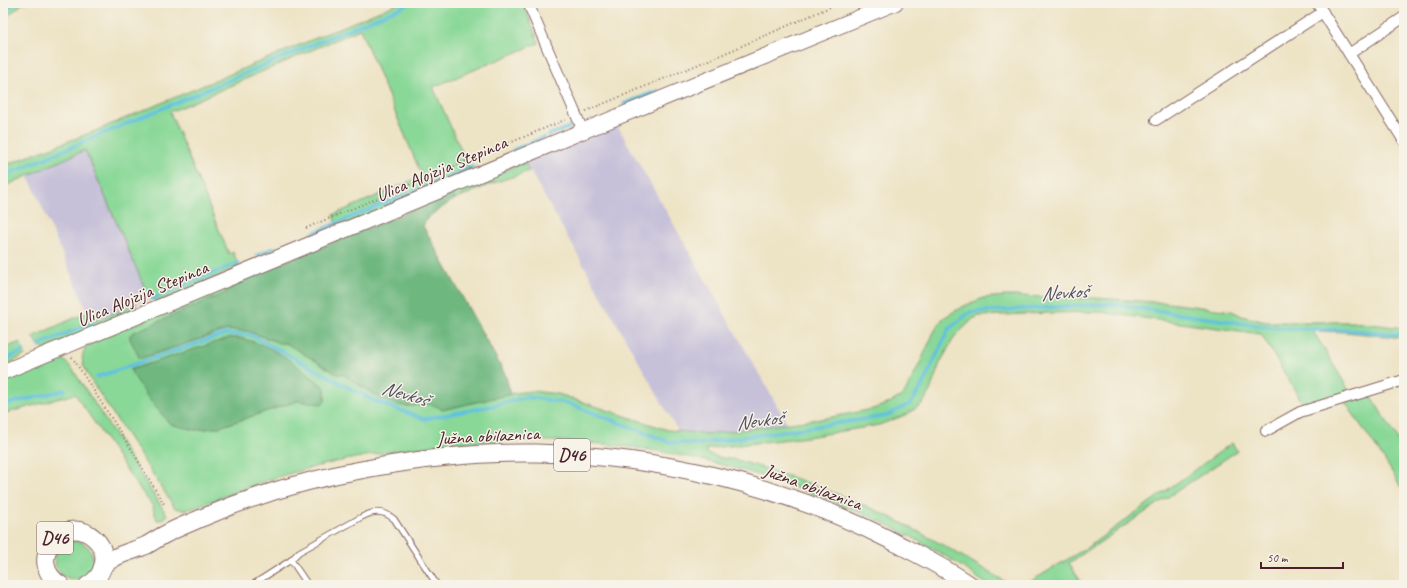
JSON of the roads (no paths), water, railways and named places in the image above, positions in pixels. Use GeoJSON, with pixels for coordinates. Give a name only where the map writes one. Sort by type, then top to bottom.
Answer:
{"type":"FeatureCollection","features":[{"type":"Feature","properties":{"kind":"main road","name":"Ulica Alojzija Stepinca"},"geometry":{"type":"LineString","coordinates":[[3,372],[583,131],[896,3]]}},
{"type":"Feature","properties":{"kind":"main road","name":"Južna obilaznica"},"geometry":{"type":"LineString","coordinates":[[97,578],[106,563],[112,559],[146,546],[162,536],[212,514],[291,486],[350,472],[420,460],[453,456],[535,453],[589,456],[663,466],[714,476],[769,491],[861,525],[970,585]]}},
{"type":"Feature","properties":{"kind":"main road","name":"D46"},"geometry":{"type":"LineString","coordinates":[[61,585],[47,578],[46,553],[51,542],[59,535],[70,531],[81,531],[91,536],[99,544],[103,555],[97,578]]}},
{"type":"Feature","properties":{"kind":"main road","name":"Južna obilaznica"},"geometry":{"type":"LineString","coordinates":[[99,544],[110,547],[120,546],[162,536]]}},
{"type":"Feature","properties":{"kind":"street"},"geometry":{"type":"LineString","coordinates":[[528,3],[583,131]]}},
{"type":"Feature","properties":{"kind":"street"},"geometry":{"type":"LineString","coordinates":[[1317,3],[1404,141]]}},
{"type":"Feature","properties":{"kind":"street"},"geometry":{"type":"LineString","coordinates":[[1156,120],[1323,12]]}},
{"type":"Feature","properties":{"kind":"street"},"geometry":{"type":"LineString","coordinates":[[1349,54],[1404,17]]}},
{"type":"Feature","properties":{"kind":"street"},"geometry":{"type":"LineString","coordinates":[[1266,431],[1300,412],[1404,380]]}},
{"type":"Feature","properties":{"kind":"lane"},"geometry":{"type":"LineString","coordinates":[[252,585],[291,560],[299,552],[366,515],[382,512],[388,514],[394,519],[437,585]]}},
{"type":"Feature","properties":{"kind":"lane"},"geometry":{"type":"LineString","coordinates":[[291,560],[308,585]]}},
{"type":"Feature","properties":{"kind":"waterway"},"geometry":{"type":"LineString","coordinates":[[3,13],[15,3]]}},
{"type":"Feature","properties":{"kind":"waterway"},"geometry":{"type":"LineString","coordinates":[[3,176],[411,3]]}},
{"type":"Feature","properties":{"kind":"waterway"},"geometry":{"type":"LineString","coordinates":[[624,104],[658,91]]}},
{"type":"Feature","properties":{"kind":"waterway"},"geometry":{"type":"LineString","coordinates":[[549,135],[575,125]]}},
{"type":"Feature","properties":{"kind":"waterway"},"geometry":{"type":"LineString","coordinates":[[513,150],[544,137]]}},
{"type":"Feature","properties":{"kind":"waterway"},"geometry":{"type":"LineString","coordinates":[[313,233],[472,167]]}},
{"type":"Feature","properties":{"kind":"waterway"},"geometry":{"type":"LineString","coordinates":[[257,255],[274,248]]}},
{"type":"Feature","properties":{"kind":"waterway"},"geometry":{"type":"LineString","coordinates":[[151,299],[238,263]]}},
{"type":"Feature","properties":{"kind":"waterway","name":"Nevkoš"},"geometry":{"type":"LineString","coordinates":[[97,377],[225,334],[251,335],[372,400],[424,419],[492,406],[527,397],[567,403],[669,442],[697,444],[886,416],[911,403],[923,384],[949,329],[970,312],[1110,304],[1276,328],[1351,330],[1404,335]]}},
{"type":"Feature","properties":{"kind":"waterway"},"geometry":{"type":"LineString","coordinates":[[39,345],[92,323]]}},
{"type":"Feature","properties":{"kind":"waterway"},"geometry":{"type":"LineString","coordinates":[[3,360],[24,351]]}},
{"type":"Feature","properties":{"kind":"waterway","name":"Nevkoš"},"geometry":{"type":"LineString","coordinates":[[3,405],[65,390]]}}]}
